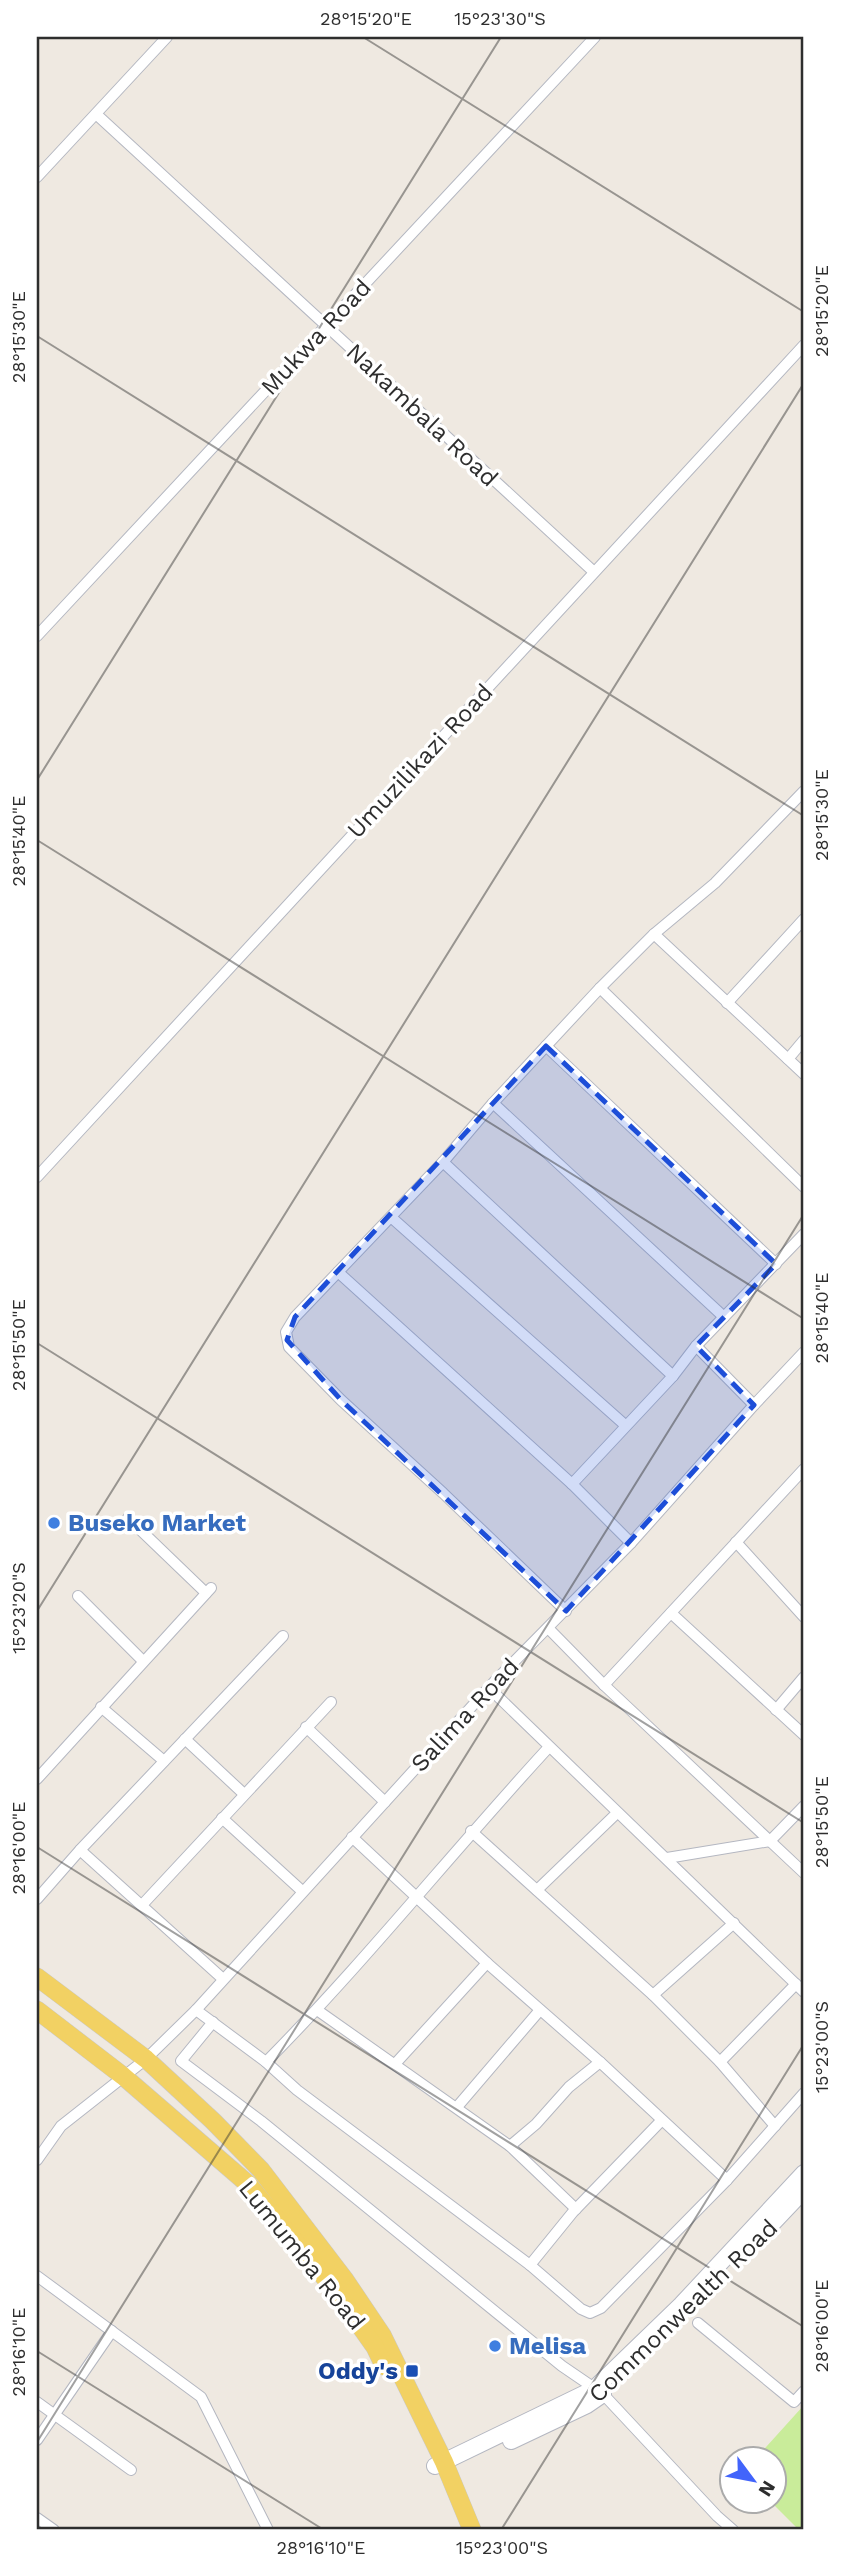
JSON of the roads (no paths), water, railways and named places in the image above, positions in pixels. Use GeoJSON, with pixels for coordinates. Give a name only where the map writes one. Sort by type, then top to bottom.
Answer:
{"type":"FeatureCollection","features":[{"type":"Feature","properties":{"kind":"main road","name":"Lumumba Road"},"geometry":{"type":"LineString","coordinates":[[37,1977],[146,2059],[261,2170],[345,2280],[382,2335],[441,2468],[462,2530]]}},
{"type":"Feature","properties":{"kind":"main road","name":"Lumumba Road"},"geometry":{"type":"LineString","coordinates":[[37,2010],[123,2076],[248,2184],[334,2289],[375,2347],[472,2530]]}},
{"type":"Feature","properties":{"kind":"main road","name":"Commonwealth Road"},"geometry":{"type":"LineString","coordinates":[[599,2391],[804,2173]]}},
{"type":"Feature","properties":{"kind":"main road","name":"Commonwealth Road"},"geometry":{"type":"LineString","coordinates":[[441,2468],[599,2391],[685,2313],[804,2190]]}},
{"type":"Feature","properties":{"kind":"street"},"geometry":{"type":"LineString","coordinates":[[37,177],[167,37]]}},
{"type":"Feature","properties":{"kind":"street","name":"Mukwa Road"},"geometry":{"type":"LineString","coordinates":[[37,636],[594,37]]}},
{"type":"Feature","properties":{"kind":"street","name":"Nakambala Road"},"geometry":{"type":"LineString","coordinates":[[96,114],[594,572]]}},
{"type":"Feature","properties":{"kind":"street","name":"Umuzilikazi Road"},"geometry":{"type":"LineString","coordinates":[[37,1177],[804,345]]}},
{"type":"Feature","properties":{"kind":"street"},"geometry":{"type":"LineString","coordinates":[[566,1611],[341,1400],[289,1347],[286,1332],[295,1317],[443,1163],[493,1103],[600,988],[654,934],[715,883],[804,791]]}},
{"type":"Feature","properties":{"kind":"street"},"geometry":{"type":"LineString","coordinates":[[727,1003],[804,919]]}},
{"type":"Feature","properties":{"kind":"street"},"geometry":{"type":"LineString","coordinates":[[654,934],[804,1074]]}},
{"type":"Feature","properties":{"kind":"street"},"geometry":{"type":"LineString","coordinates":[[600,988],[804,1187]]}},
{"type":"Feature","properties":{"kind":"street"},"geometry":{"type":"LineString","coordinates":[[788,1059],[804,1040]]}},
{"type":"Feature","properties":{"kind":"street"},"geometry":{"type":"LineString","coordinates":[[546,1046],[776,1264]]}},
{"type":"Feature","properties":{"kind":"street"},"geometry":{"type":"LineString","coordinates":[[493,1103],[724,1317]]}},
{"type":"Feature","properties":{"kind":"street"},"geometry":{"type":"LineString","coordinates":[[443,1163],[673,1376]]}},
{"type":"Feature","properties":{"kind":"street"},"geometry":{"type":"LineString","coordinates":[[392,1218],[625,1426]]}},
{"type":"Feature","properties":{"kind":"street"},"geometry":{"type":"LineString","coordinates":[[572,1483],[673,1376],[696,1346],[804,1234]]}},
{"type":"Feature","properties":{"kind":"street"},"geometry":{"type":"LineString","coordinates":[[338,1272],[572,1483],[631,1543]]}},
{"type":"Feature","properties":{"kind":"street"},"geometry":{"type":"LineString","coordinates":[[696,1346],[754,1405]]}},
{"type":"Feature","properties":{"kind":"street","name":"Salima Road"},"geometry":{"type":"LineString","coordinates":[[37,2160],[61,2126],[146,2059],[196,2010],[489,1688],[631,1543],[804,1352]]}},
{"type":"Feature","properties":{"kind":"street"},"geometry":{"type":"LineString","coordinates":[[604,1685],[804,1469]]}},
{"type":"Feature","properties":{"kind":"street"},"geometry":{"type":"LineString","coordinates":[[37,1779],[208,1590],[128,1518]]}},
{"type":"Feature","properties":{"kind":"street"},"geometry":{"type":"LineString","coordinates":[[736,1542],[804,1617]]}},
{"type":"Feature","properties":{"kind":"street"},"geometry":{"type":"LineString","coordinates":[[78,1596],[143,1661]]}},
{"type":"Feature","properties":{"kind":"street"},"geometry":{"type":"LineString","coordinates":[[671,1613],[804,1735]]}},
{"type":"Feature","properties":{"kind":"street"},"geometry":{"type":"LineString","coordinates":[[548,1628],[604,1685],[804,1873]]}},
{"type":"Feature","properties":{"kind":"street"},"geometry":{"type":"LineString","coordinates":[[37,1899],[283,1636]]}},
{"type":"Feature","properties":{"kind":"street"},"geometry":{"type":"LineString","coordinates":[[776,1710],[804,1677]]}},
{"type":"Feature","properties":{"kind":"street"},"geometry":{"type":"LineString","coordinates":[[489,1688],[800,1988],[720,2062]]}},
{"type":"Feature","properties":{"kind":"street"},"geometry":{"type":"LineString","coordinates":[[142,1905],[331,1702]]}},
{"type":"Feature","properties":{"kind":"street"},"geometry":{"type":"LineString","coordinates":[[101,1707],[164,1761]]}},
{"type":"Feature","properties":{"kind":"street"},"geometry":{"type":"LineString","coordinates":[[306,1727],[385,1802]]}},
{"type":"Feature","properties":{"kind":"street"},"geometry":{"type":"LineString","coordinates":[[185,1739],[244,1794]]}},
{"type":"Feature","properties":{"kind":"street"},"geometry":{"type":"LineString","coordinates":[[266,2062],[317,2010],[471,1831],[549,1747]]}},
{"type":"Feature","properties":{"kind":"street"},"geometry":{"type":"LineString","coordinates":[[667,1858],[771,1841],[804,1806]]}},
{"type":"Feature","properties":{"kind":"street"},"geometry":{"type":"LineString","coordinates":[[537,1890],[617,1813]]}},
{"type":"Feature","properties":{"kind":"street"},"geometry":{"type":"LineString","coordinates":[[222,1818],[302,1891]]}},
{"type":"Feature","properties":{"kind":"street"},"geometry":{"type":"LineString","coordinates":[[471,1831],[653,1995],[720,2062],[775,2126]]}},
{"type":"Feature","properties":{"kind":"street"},"geometry":{"type":"LineString","coordinates":[[352,1837],[487,1964],[727,2180]]}},
{"type":"Feature","properties":{"kind":"street"},"geometry":{"type":"LineString","coordinates":[[80,1850],[223,1979]]}},
{"type":"Feature","properties":{"kind":"street"},"geometry":{"type":"LineString","coordinates":[[653,1995],[734,1923]]}},
{"type":"Feature","properties":{"kind":"street"},"geometry":{"type":"LineString","coordinates":[[395,2064],[487,1964]]}},
{"type":"Feature","properties":{"kind":"street"},"geometry":{"type":"LineString","coordinates":[[196,2010],[266,2062],[297,2090],[530,2265],[581,2309],[590,2313],[601,2308],[727,2180],[804,2093]]}},
{"type":"Feature","properties":{"kind":"street"},"geometry":{"type":"LineString","coordinates":[[317,2010],[510,2146],[576,2209]]}},
{"type":"Feature","properties":{"kind":"street"},"geometry":{"type":"LineString","coordinates":[[457,2107],[540,2010]]}},
{"type":"Feature","properties":{"kind":"street"},"geometry":{"type":"LineString","coordinates":[[213,2022],[181,2061],[261,2121],[562,2367],[599,2391],[733,2530]]}},
{"type":"Feature","properties":{"kind":"street"},"geometry":{"type":"LineString","coordinates":[[510,2146],[536,2124],[569,2087],[600,2063]]}},
{"type":"Feature","properties":{"kind":"street"},"geometry":{"type":"LineString","coordinates":[[530,2265],[576,2209],[661,2121]]}},
{"type":"Feature","properties":{"kind":"street"},"geometry":{"type":"LineString","coordinates":[[37,2276],[201,2397],[268,2530]]}},
{"type":"Feature","properties":{"kind":"street"},"geometry":{"type":"LineString","coordinates":[[698,2323],[794,2402],[804,2390]]}},
{"type":"Feature","properties":{"kind":"street"},"geometry":{"type":"LineString","coordinates":[[37,2440],[112,2331]]}},
{"type":"Feature","properties":{"kind":"street"},"geometry":{"type":"LineString","coordinates":[[37,2402],[131,2470]]}},
{"type":"Feature","properties":{"kind":"street"},"geometry":{"type":"LineString","coordinates":[[37,2518],[54,2530]]}},
{"type":"Feature","properties":{"kind":"place","name":"Buseko Market"},"geometry":{"type":"Point","coordinates":[54,1523]}},
{"type":"Feature","properties":{"kind":"place","name":"Melisa"},"geometry":{"type":"Point","coordinates":[495,2346]}},
{"type":"Feature","properties":{"kind":"place","name":"Oddy's"},"geometry":{"type":"Point","coordinates":[412,2371]}}]}
